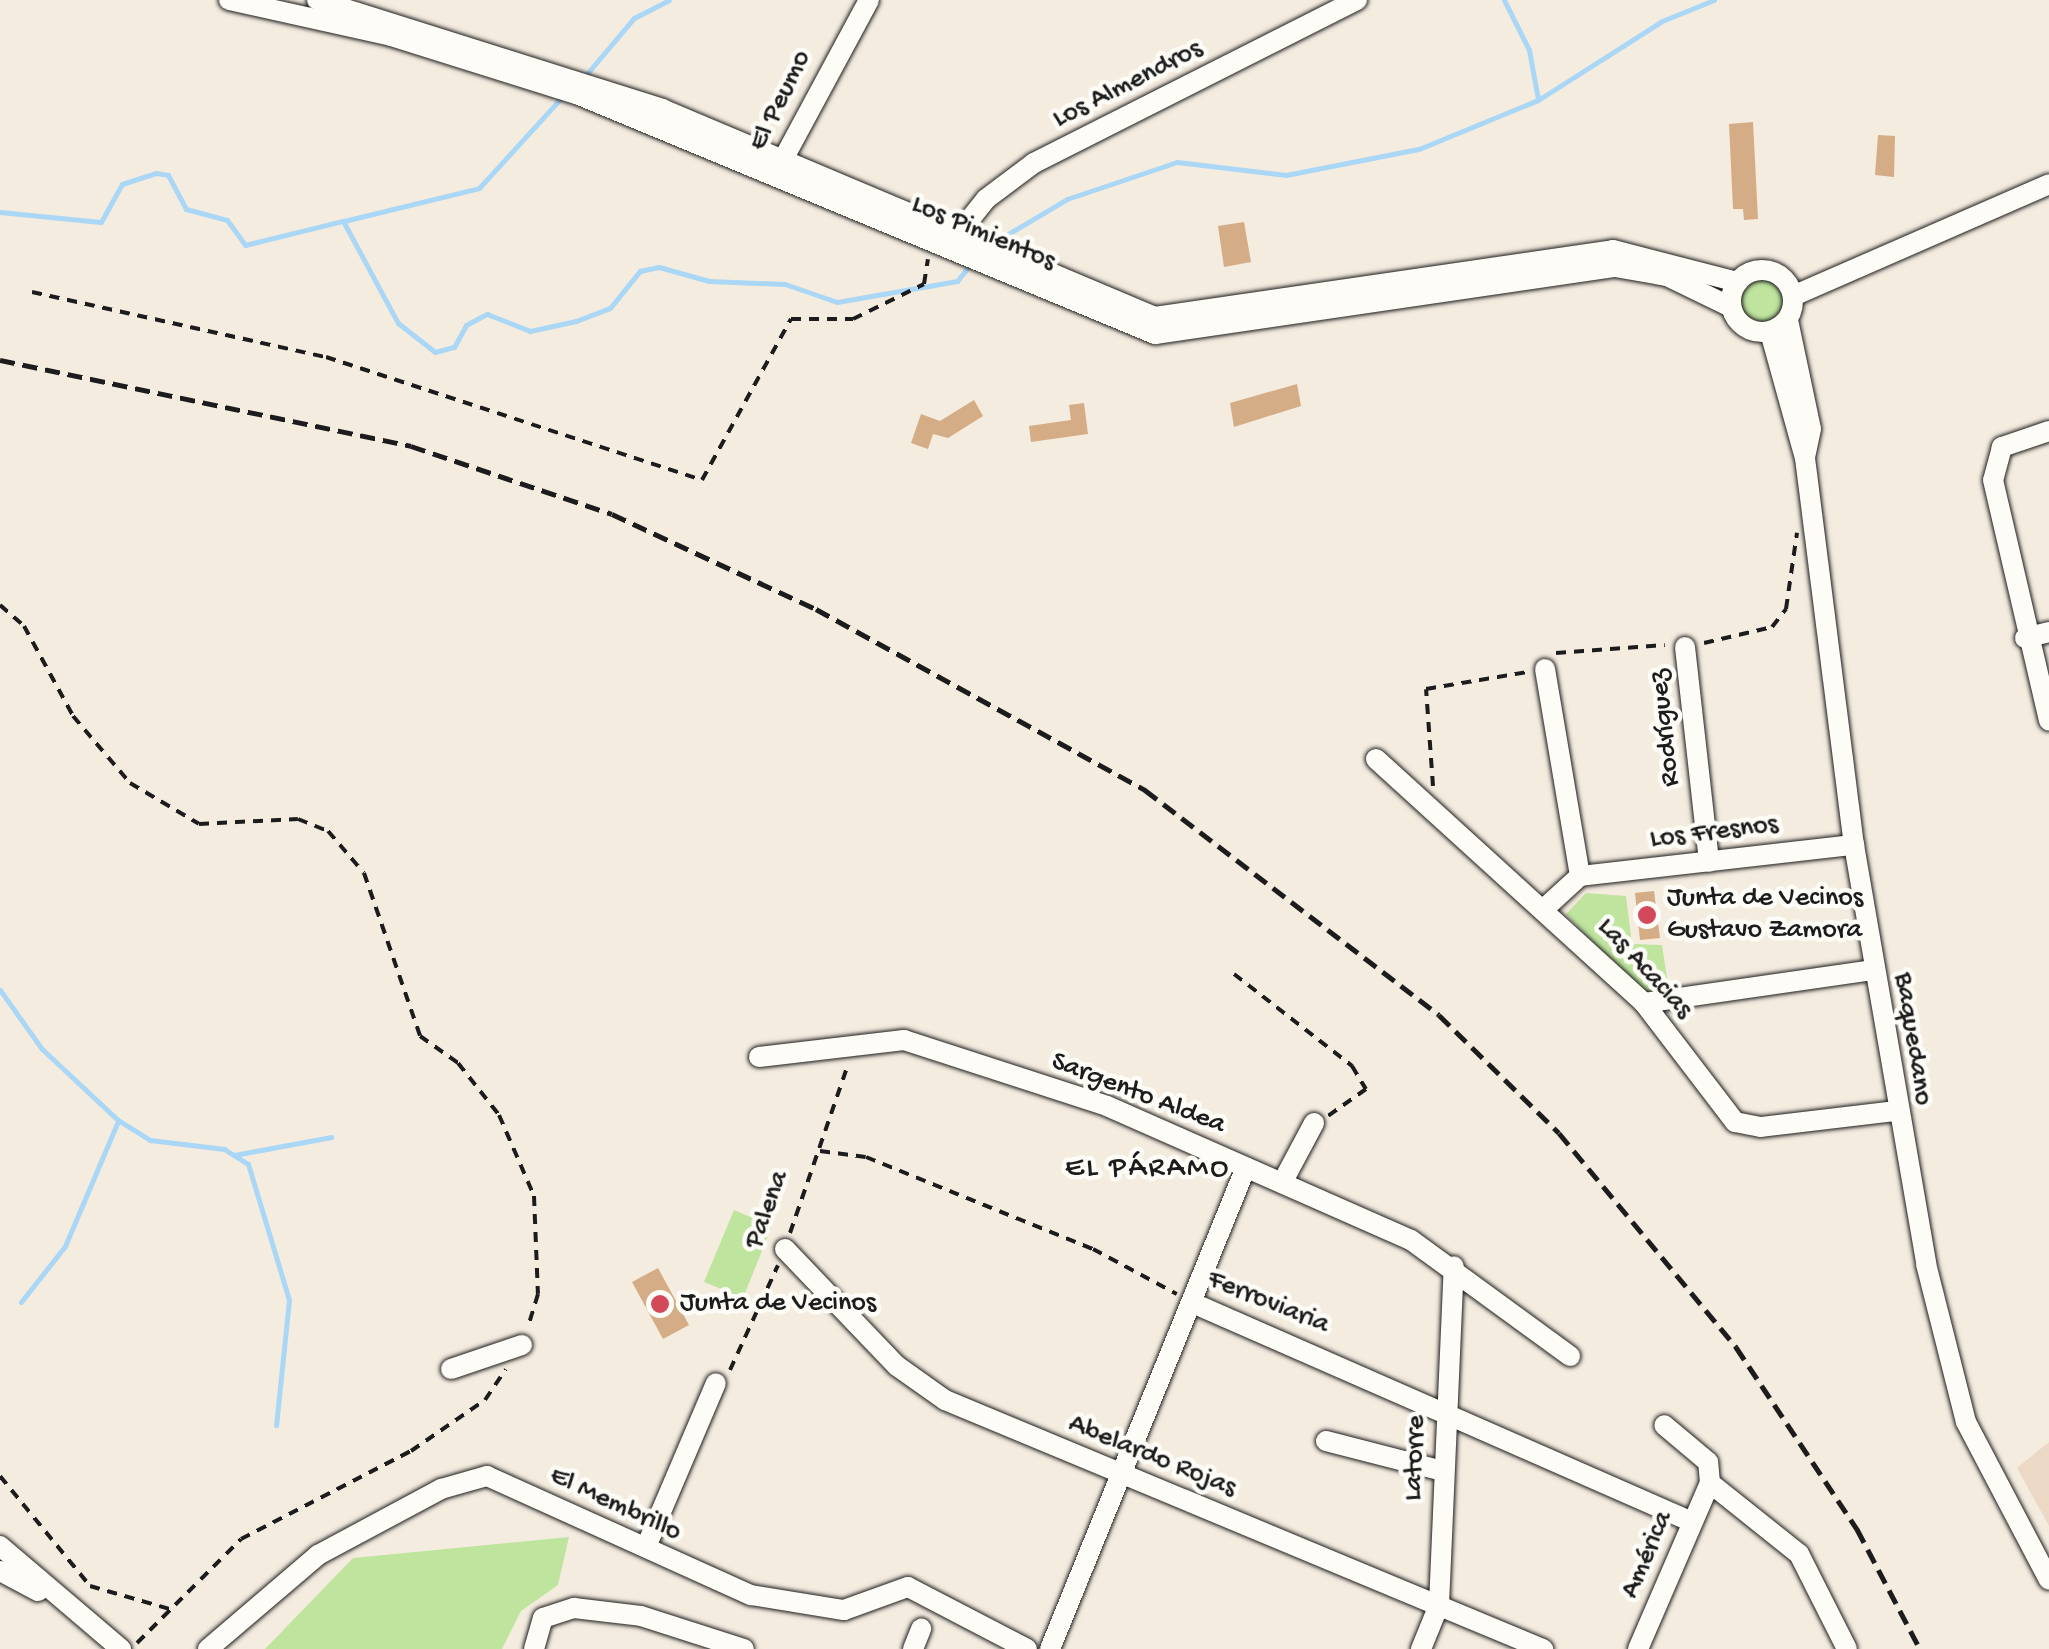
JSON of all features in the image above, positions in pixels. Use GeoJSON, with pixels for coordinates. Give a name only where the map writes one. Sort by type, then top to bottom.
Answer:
{"type":"FeatureCollection","features":[{"type":"Feature","properties":{"kind":"street","name":"Los Pimientos"},"geometry":{"type":"LineString","coordinates":[[230,0],[482,63],[779,166],[924,238],[952,240],[1172,318],[1613,250],[1738,282]]}},
{"type":"Feature","properties":{"kind":"street","name":"Los Pimientos"},"geometry":{"type":"LineString","coordinates":[[317,0],[595,85],[952,240],[1155,334],[1604,268],[1667,276],[1731,307]]}},
{"type":"Feature","properties":{"kind":"street","name":"El Peumo"},"geometry":{"type":"LineString","coordinates":[[779,166],[868,0]]}},
{"type":"Feature","properties":{"kind":"street","name":"Los Almendros"},"geometry":{"type":"LineString","coordinates":[[952,240],[1034,164],[1357,0]]}},
{"type":"Feature","properties":{"kind":"street"},"geometry":{"type":"LineString","coordinates":[[1793,296],[1765,270],[1738,282],[1731,307],[1745,328],[1779,326],[1793,296],[2049,184]]}},
{"type":"Feature","properties":{"kind":"street","name":"Baquedano"},"geometry":{"type":"LineString","coordinates":[[1779,326],[1811,429],[1805,458],[1854,844],[1895,1112],[1952,1379],[2047,1569]]}},
{"type":"Feature","properties":{"kind":"street"},"geometry":{"type":"LineString","coordinates":[[2049,431],[1997,454],[1993,480],[2025,638],[2049,721]]}},
{"type":"Feature","properties":{"kind":"street"},"geometry":{"type":"LineString","coordinates":[[2025,638],[2049,632]]}},
{"type":"Feature","properties":{"kind":"street","name":"Rodríguez"},"geometry":{"type":"LineString","coordinates":[[1685,647],[1708,862]]}},
{"type":"Feature","properties":{"kind":"street"},"geometry":{"type":"LineString","coordinates":[[1545,669],[1580,876],[1546,906]]}},
{"type":"Feature","properties":{"kind":"street","name":"Las Acacias"},"geometry":{"type":"LineString","coordinates":[[1376,759],[1546,906],[1644,1002],[1728,1116],[1746,1127],[1895,1112]]}},
{"type":"Feature","properties":{"kind":"street","name":"Los Fresnos"},"geometry":{"type":"LineString","coordinates":[[1580,876],[1854,844]]}},
{"type":"Feature","properties":{"kind":"street"},"geometry":{"type":"LineString","coordinates":[[1644,1002],[1874,970]]}},
{"type":"Feature","properties":{"kind":"street","name":"Sargento Aldea"},"geometry":{"type":"LineString","coordinates":[[758,1057],[918,1043],[1106,1106],[1246,1166],[1454,1266],[1570,1356]]}},
{"type":"Feature","properties":{"kind":"street"},"geometry":{"type":"LineString","coordinates":[[1282,1183],[1314,1122]]}},
{"type":"Feature","properties":{"kind":"street"},"geometry":{"type":"LineString","coordinates":[[1050,1649],[1194,1304],[1246,1166]]}},
{"type":"Feature","properties":{"kind":"street","name":"Abelardo Rojas"},"geometry":{"type":"LineString","coordinates":[[785,1249],[919,1383],[1122,1474],[1542,1649]]}},
{"type":"Feature","properties":{"kind":"street","name":"Latorre"},"geometry":{"type":"LineString","coordinates":[[1421,1649],[1439,1605],[1454,1266]]}},
{"type":"Feature","properties":{"kind":"street","name":"Ferroviaria"},"geometry":{"type":"LineString","coordinates":[[1194,1304],[1446,1406],[1690,1521]]}},
{"type":"Feature","properties":{"kind":"street"},"geometry":{"type":"LineString","coordinates":[[450,1369],[522,1344]]}},
{"type":"Feature","properties":{"kind":"street"},"geometry":{"type":"LineString","coordinates":[[646,1547],[716,1384]]}},
{"type":"Feature","properties":{"kind":"street"},"geometry":{"type":"LineString","coordinates":[[1664,1424],[1708,1462],[1710,1483],[1799,1554],[1847,1649]]}},
{"type":"Feature","properties":{"kind":"street"},"geometry":{"type":"LineString","coordinates":[[1326,1441],[1443,1471]]}},
{"type":"Feature","properties":{"kind":"street","name":"El Membrillo"},"geometry":{"type":"LineString","coordinates":[[208,1649],[318,1555],[441,1490],[487,1476],[751,1595],[827,1609],[908,1586],[1028,1649]]}},
{"type":"Feature","properties":{"kind":"street","name":"América"},"geometry":{"type":"LineString","coordinates":[[1638,1649],[1690,1521],[1710,1483]]}},
{"type":"Feature","properties":{"kind":"street"},"geometry":{"type":"LineString","coordinates":[[0,1546],[121,1649]]}},
{"type":"Feature","properties":{"kind":"street"},"geometry":{"type":"LineString","coordinates":[[0,1570],[73,1610]]}},
{"type":"Feature","properties":{"kind":"street"},"geometry":{"type":"LineString","coordinates":[[534,1649],[543,1618],[574,1608],[641,1616],[744,1649]]}},
{"type":"Feature","properties":{"kind":"path"},"geometry":{"type":"LineString","coordinates":[[32,292],[326,357],[702,480],[791,320],[852,319],[916,290],[930,267],[924,238]]}},
{"type":"Feature","properties":{"kind":"path"},"geometry":{"type":"LineString","coordinates":[[1435,810],[1426,689],[1545,669],[1550,654],[1628,641],[1685,647],[1772,627],[1786,609],[1792,536],[1812,523]]}},
{"type":"Feature","properties":{"kind":"path"},"geometry":{"type":"LineString","coordinates":[[0,606],[24,626],[73,716],[130,782],[198,824],[298,819],[328,831],[364,874],[420,1036],[458,1063],[499,1116],[534,1196],[538,1294],[522,1344],[485,1400],[410,1451],[241,1539],[130,1649]]}},
{"type":"Feature","properties":{"kind":"path"},"geometry":{"type":"LineString","coordinates":[[1234,974],[1352,1066],[1366,1090],[1314,1122]]}},
{"type":"Feature","properties":{"kind":"path","name":"Palena"},"geometry":{"type":"LineString","coordinates":[[716,1384],[785,1249],[853,1048]]}},
{"type":"Feature","properties":{"kind":"path","name":"Ferroviaria"},"geometry":{"type":"LineString","coordinates":[[820,1151],[866,1156],[1075,1242],[1194,1304]]}},
{"type":"Feature","properties":{"kind":"path"},"geometry":{"type":"LineString","coordinates":[[0,1476],[90,1586],[173,1610]]}},
{"type":"Feature","properties":{"kind":"shaded area"},"geometry":{"type":"Polygon","coordinates":[[[2049,1442],[2049,1526],[2017,1468],[2049,1442]]]}},
{"type":"Feature","properties":{"kind":"green space"},"geometry":{"type":"Polygon","coordinates":[[[1762,278],[1778,284],[1784,300],[1778,316],[1762,322],[1746,316],[1740,300],[1746,284],[1762,278]]]}},
{"type":"Feature","properties":{"kind":"green space"},"geometry":{"type":"Polygon","coordinates":[[[1586,893],[1626,896],[1632,944],[1662,945],[1669,992],[1644,994],[1566,914],[1586,893]]]}},
{"type":"Feature","properties":{"kind":"green space"},"geometry":{"type":"Polygon","coordinates":[[[734,1210],[772,1226],[743,1298],[704,1282],[734,1210]]]}},
{"type":"Feature","properties":{"kind":"green space"},"geometry":{"type":"Polygon","coordinates":[[[569,1537],[558,1585],[521,1611],[502,1649],[265,1649],[353,1558],[569,1537]]]}},
{"type":"Feature","properties":{"kind":"building"},"geometry":{"type":"Polygon","coordinates":[[[1753,122],[1758,219],[1744,220],[1743,209],[1733,209],[1729,124],[1753,122]]]}},
{"type":"Feature","properties":{"kind":"building"},"geometry":{"type":"Polygon","coordinates":[[[1878,135],[1895,136],[1894,177],[1875,175],[1878,135]]]}},
{"type":"Feature","properties":{"kind":"building"},"geometry":{"type":"Polygon","coordinates":[[[1244,222],[1251,262],[1224,267],[1218,226],[1244,222]]]}},
{"type":"Feature","properties":{"kind":"building"},"geometry":{"type":"Polygon","coordinates":[[[1297,384],[1301,406],[1234,427],[1230,403],[1297,384]]]}},
{"type":"Feature","properties":{"kind":"building"},"geometry":{"type":"Polygon","coordinates":[[[974,400],[983,416],[948,438],[933,434],[928,449],[911,443],[921,414],[940,421],[974,400]]]}},
{"type":"Feature","properties":{"kind":"building"},"geometry":{"type":"Polygon","coordinates":[[[1084,403],[1088,434],[1031,442],[1029,426],[1071,420],[1069,405],[1084,403]]]}},
{"type":"Feature","properties":{"kind":"building","name":"Junta de Vecinos Gustavo Zamora"},"geometry":{"type":"Polygon","coordinates":[[[1654,891],[1660,938],[1640,940],[1635,893],[1654,891]]]}},
{"type":"Feature","properties":{"kind":"building","name":"Junta de Vecinos"},"geometry":{"type":"Polygon","coordinates":[[[658,1268],[689,1325],[663,1339],[632,1282],[658,1268]]]}},
{"type":"Feature","properties":{"kind":"waterway"},"geometry":{"type":"LineString","coordinates":[[585,76],[634,18],[669,0]]}},
{"type":"Feature","properties":{"kind":"waterway"},"geometry":{"type":"LineString","coordinates":[[1504,0],[1529,50],[1538,99]]}},
{"type":"Feature","properties":{"kind":"waterway"},"geometry":{"type":"LineString","coordinates":[[993,243],[1067,199],[1177,162],[1286,175],[1419,149],[1538,100],[1662,21],[1714,0]]}},
{"type":"Feature","properties":{"kind":"waterway"},"geometry":{"type":"LineString","coordinates":[[344,221],[479,188],[562,97]]}},
{"type":"Feature","properties":{"kind":"waterway"},"geometry":{"type":"LineString","coordinates":[[0,212],[101,222],[122,184],[156,173],[168,175],[186,209],[227,220],[245,245],[343,221],[398,323],[435,352],[454,347],[466,325],[487,314],[530,331],[576,321],[610,308],[640,271],[659,267],[709,281],[785,284],[837,302],[957,281],[971,264]]}},
{"type":"Feature","properties":{"kind":"waterway"},"geometry":{"type":"LineString","coordinates":[[0,990],[42,1049],[118,1120],[150,1140],[224,1149],[248,1164],[289,1300],[276,1425]]}},
{"type":"Feature","properties":{"kind":"waterway"},"geometry":{"type":"LineString","coordinates":[[21,1302],[65,1246],[118,1121]]}},
{"type":"Feature","properties":{"kind":"waterway"},"geometry":{"type":"LineString","coordinates":[[234,1155],[331,1137]]}},
{"type":"Feature","properties":{"kind":"railway"},"geometry":{"type":"LineString","coordinates":[[0,360],[411,446],[612,514],[816,609],[1145,790],[1439,1015],[1559,1133],[1736,1347],[1857,1529],[1920,1649]]}},
{"type":"Feature","properties":{"kind":"place","name":"Junta de Vecinos Gustavo Zamora"},"geometry":{"type":"Point","coordinates":[1647,915]}},
{"type":"Feature","properties":{"kind":"place","name":"Junta de Vecinos"},"geometry":{"type":"Point","coordinates":[660,1304]}},
{"type":"Feature","properties":{"kind":"district","name":"EL PÁRAMO"},"geometry":{"type":"Point","coordinates":[1148,1170]}}]}
